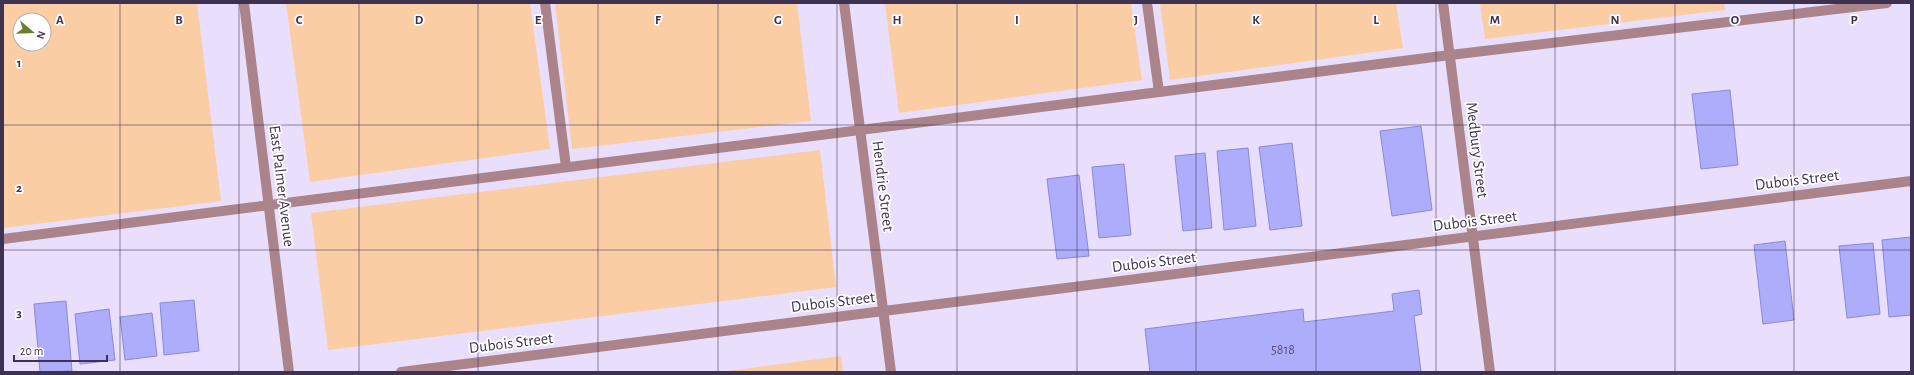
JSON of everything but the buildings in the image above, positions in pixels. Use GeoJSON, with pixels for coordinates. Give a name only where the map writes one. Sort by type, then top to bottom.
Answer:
{"type":"FeatureCollection","features":[{"type":"Feature","properties":{"kind":"street","name":"East Palmer Avenue"},"geometry":{"type":"LineString","coordinates":[[244,3],[289,372]]}},
{"type":"Feature","properties":{"kind":"street"},"geometry":{"type":"LineString","coordinates":[[545,3],[566,167]]}},
{"type":"Feature","properties":{"kind":"street","name":"Hendrie Street"},"geometry":{"type":"LineString","coordinates":[[844,3],[891,372]]}},
{"type":"Feature","properties":{"kind":"street"},"geometry":{"type":"LineString","coordinates":[[1147,3],[1159,92]]}},
{"type":"Feature","properties":{"kind":"street","name":"Medbury Street"},"geometry":{"type":"LineString","coordinates":[[1443,3],[1490,372]]}},
{"type":"Feature","properties":{"kind":"street"},"geometry":{"type":"LineString","coordinates":[[3,239],[1450,54],[1886,3]]}},
{"type":"Feature","properties":{"kind":"street","name":"Dubois Street"},"geometry":{"type":"LineString","coordinates":[[401,372],[1911,181]]}},
{"type":"Feature","properties":{"kind":"shaded area"},"geometry":{"type":"Polygon","coordinates":[[[3,3],[197,3],[221,201],[3,228],[3,3]]]}},
{"type":"Feature","properties":{"kind":"shaded area"},"geometry":{"type":"Polygon","coordinates":[[[286,3],[530,3],[550,149],[310,182],[286,3]]]}},
{"type":"Feature","properties":{"kind":"shaded area"},"geometry":{"type":"Polygon","coordinates":[[[555,3],[797,3],[811,121],[572,149],[555,3]]]}},
{"type":"Feature","properties":{"kind":"shaded area"},"geometry":{"type":"Polygon","coordinates":[[[885,3],[1131,3],[1142,80],[899,113],[885,3]]]}},
{"type":"Feature","properties":{"kind":"shaded area"},"geometry":{"type":"Polygon","coordinates":[[[1160,3],[1396,3],[1403,48],[1170,80],[1160,3]]]}},
{"type":"Feature","properties":{"kind":"shaded area"},"geometry":{"type":"Polygon","coordinates":[[[1480,3],[1724,3],[1725,10],[1485,39],[1480,3]]]}},
{"type":"Feature","properties":{"kind":"shaded area"},"geometry":{"type":"Polygon","coordinates":[[[820,150],[836,287],[328,350],[311,213],[820,150]]]}},
{"type":"Feature","properties":{"kind":"shaded area"},"geometry":{"type":"Polygon","coordinates":[[[841,356],[843,372],[720,372],[841,356]]]}}]}
